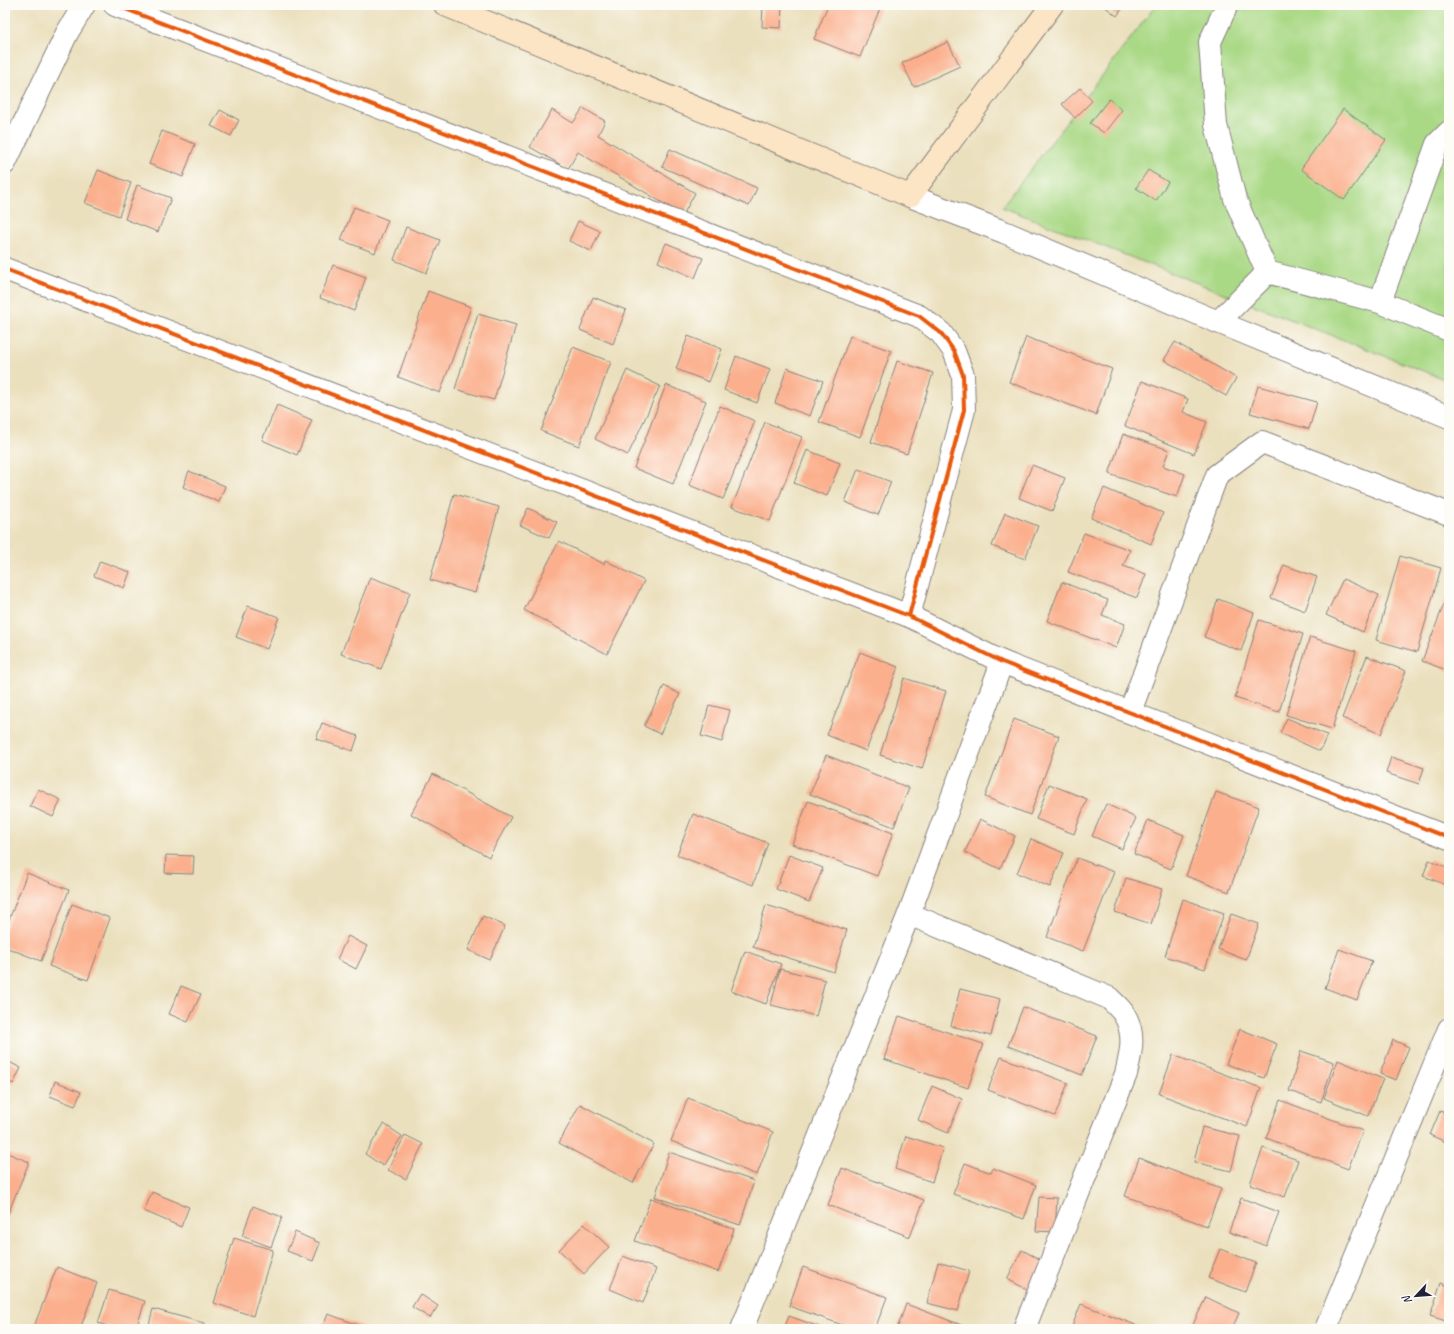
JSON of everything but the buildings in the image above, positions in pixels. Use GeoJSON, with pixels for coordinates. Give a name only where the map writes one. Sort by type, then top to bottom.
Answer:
{"type":"FeatureCollection","features":[{"type":"Feature","properties":{"kind":"street"},"geometry":{"type":"LineString","coordinates":[[5,163],[67,33],[84,5]]}},
{"type":"Feature","properties":{"kind":"street"},"geometry":{"type":"LineString","coordinates":[[115,5],[919,316],[941,333],[954,351],[963,375],[964,410],[909,616]]}},
{"type":"Feature","properties":{"kind":"street"},"geometry":{"type":"LineString","coordinates":[[445,5],[910,196],[1004,232],[1449,417]]}},
{"type":"Feature","properties":{"kind":"street"},"geometry":{"type":"LineString","coordinates":[[910,196],[1052,5]]}},
{"type":"Feature","properties":{"kind":"street"},"geometry":{"type":"LineString","coordinates":[[1226,5],[1210,42],[1216,126],[1235,199],[1267,272]]}},
{"type":"Feature","properties":{"kind":"street"},"geometry":{"type":"LineString","coordinates":[[1380,302],[1437,144],[1449,132]]}},
{"type":"Feature","properties":{"kind":"street"},"geometry":{"type":"LineString","coordinates":[[5,269],[909,616],[1002,662],[1449,838]]}},
{"type":"Feature","properties":{"kind":"street"},"geometry":{"type":"LineString","coordinates":[[1218,322],[1267,272]]}},
{"type":"Feature","properties":{"kind":"street"},"geometry":{"type":"LineString","coordinates":[[1267,272],[1380,302],[1449,330]]}},
{"type":"Feature","properties":{"kind":"street"},"geometry":{"type":"LineString","coordinates":[[1130,712],[1216,475],[1262,442],[1449,514]]}},
{"type":"Feature","properties":{"kind":"street"},"geometry":{"type":"LineString","coordinates":[[742,1329],[909,914],[1002,662]]}},
{"type":"Feature","properties":{"kind":"street"},"geometry":{"type":"LineString","coordinates":[[909,914],[1109,998],[1123,1014],[1131,1030],[1131,1055],[1126,1074],[1024,1329]]}},
{"type":"Feature","properties":{"kind":"street"},"geometry":{"type":"LineString","coordinates":[[1326,1329],[1449,1029]]}},
{"type":"Feature","properties":{"kind":"green space"},"geometry":{"type":"Polygon","coordinates":[[[1156,5],[1449,5],[1449,381],[1002,207],[1156,5]]]}},
{"type":"Feature","properties":{"kind":"cycle path"},"geometry":{"type":"LineString","coordinates":[[115,5],[919,316],[941,333],[954,351],[963,375],[964,410],[909,616]]}},
{"type":"Feature","properties":{"kind":"cycle path"},"geometry":{"type":"LineString","coordinates":[[5,269],[909,616],[1002,662],[1449,838]]}}]}
